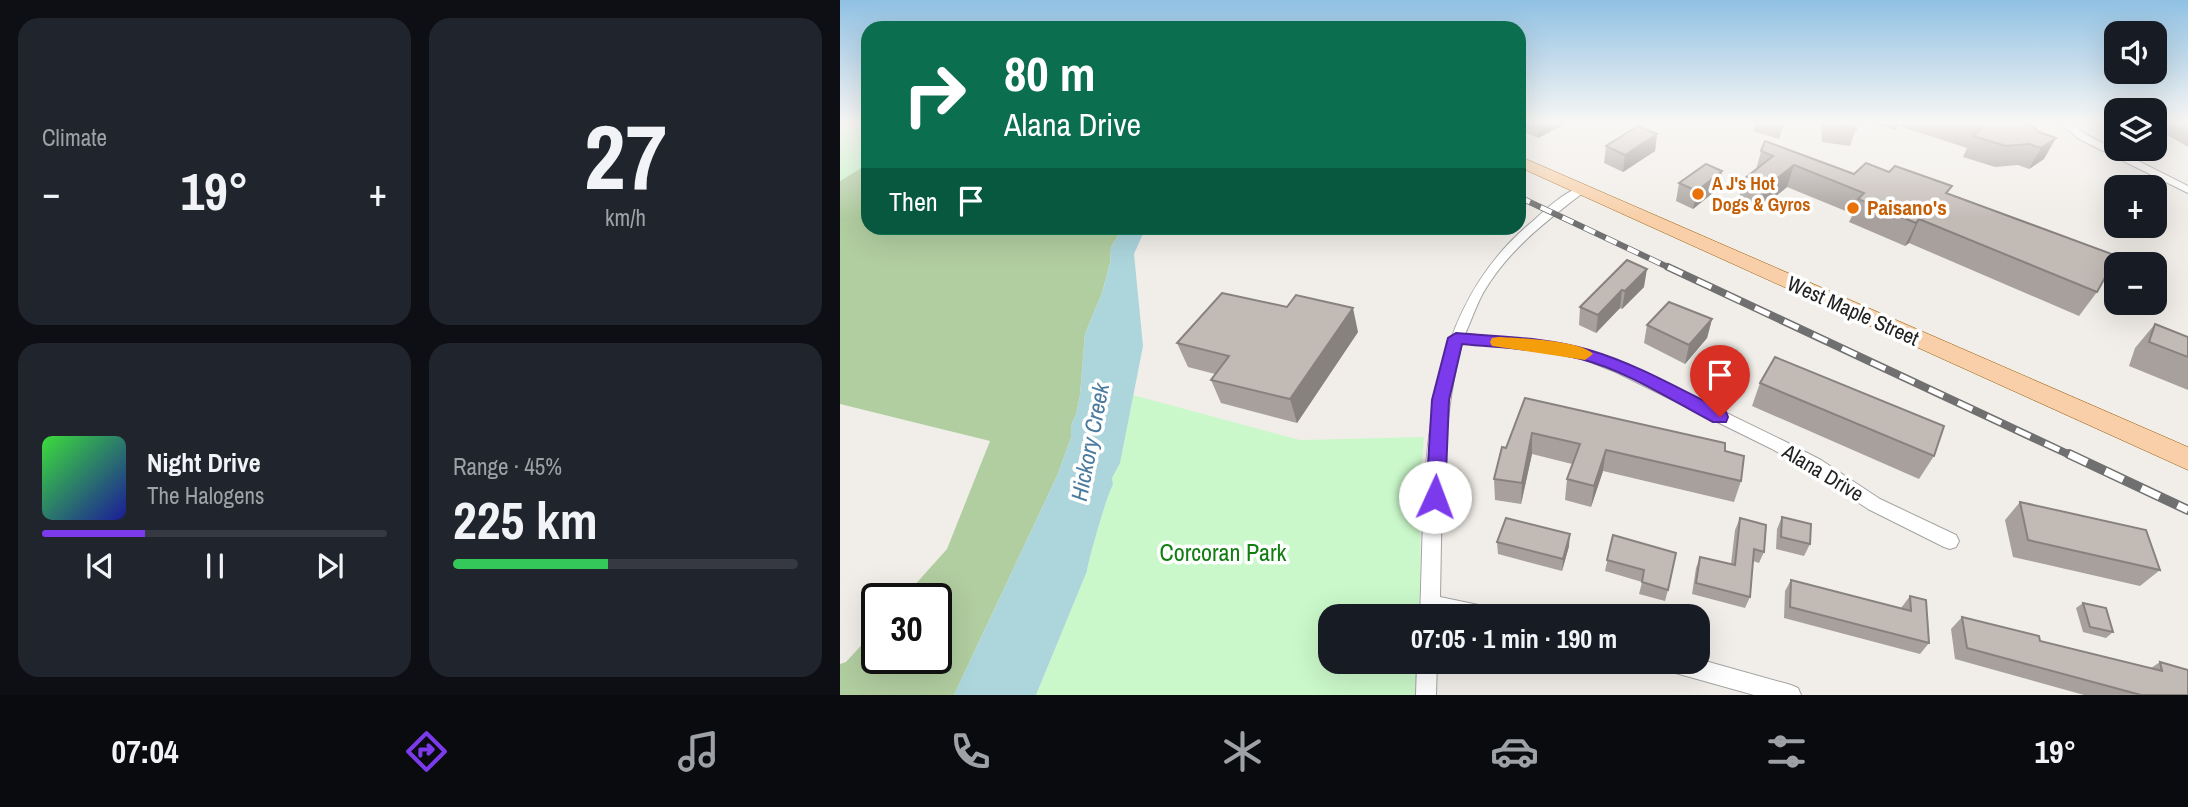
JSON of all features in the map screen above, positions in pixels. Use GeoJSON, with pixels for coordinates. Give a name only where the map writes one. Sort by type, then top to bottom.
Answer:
{"type":"FeatureCollection","features":[{"type":"Feature","properties":{"kind":"main road","name":"West Maple Street"},"geometry":{"type":"LineString","coordinates":[[1526,164],[2188,459]]}},
{"type":"Feature","properties":{"kind":"street"},"geometry":{"type":"LineString","coordinates":[[2118,154],[2188,190]]}},
{"type":"Feature","properties":{"kind":"street"},"geometry":{"type":"LineString","coordinates":[[1526,233],[1580,190]]}},
{"type":"Feature","properties":{"kind":"street"},"geometry":{"type":"LineString","coordinates":[[1430,604],[1441,400],[1456,338],[1477,291],[1504,255],[1524,235]]}},
{"type":"Feature","properties":{"kind":"street","name":"Alana Drive"},"geometry":{"type":"LineString","coordinates":[[1456,338],[1544,346],[1585,354],[1621,368],[1815,465],[1874,504],[1950,541]]}},
{"type":"Feature","properties":{"kind":"street"},"geometry":{"type":"LineString","coordinates":[[1710,673],[1791,695]]}},
{"type":"Feature","properties":{"kind":"street"},"geometry":{"type":"LineString","coordinates":[[1426,695],[1427,674]]}},
{"type":"Feature","properties":{"kind":"green space"},"geometry":{"type":"Polygon","coordinates":[[[840,154],[861,154],[861,168],[840,181],[840,154]]]}},
{"type":"Feature","properties":{"kind":"green space"},"geometry":{"type":"Polygon","coordinates":[[[861,162],[861,235],[1119,235],[1111,247],[1102,293],[1085,334],[1080,395],[1071,425],[1071,438],[1057,476],[954,695],[840,695],[840,664],[846,662],[861,646],[861,674],[952,674],[952,583],[916,583],[947,549],[990,441],[840,404],[840,175],[861,162]]]}},
{"type":"Feature","properties":{"kind":"green space","name":"Corcoran Park"},"geometry":{"type":"Polygon","coordinates":[[[1133,395],[1300,440],[1424,437],[1419,604],[1318,604],[1318,674],[1416,674],[1415,695],[1036,695],[1087,571],[1098,526],[1113,485],[1112,478],[1120,463],[1133,395]]]}},
{"type":"Feature","properties":{"kind":"water","name":"Hickory Creek"},"geometry":{"type":"Polygon","coordinates":[[[1119,235],[1143,235],[1134,254],[1143,346],[1120,463],[1112,478],[1113,485],[1098,526],[1087,571],[1036,695],[954,695],[1057,476],[1071,438],[1071,425],[1080,395],[1085,334],[1102,293],[1111,247],[1119,235]]]}},
{"type":"Feature","properties":{"kind":"building"},"geometry":{"type":"Polygon","coordinates":[[[1769,154],[1801,154],[1854,174],[1866,163],[1889,172],[1895,166],[1952,186],[1946,193],[2106,252],[2104,252],[2104,279],[2097,292],[1919,219],[1916,223],[1858,199],[1864,193],[1794,165],[1765,188],[1744,179],[1773,156],[1769,154]]]}},
{"type":"Feature","properties":{"kind":"building"},"geometry":{"type":"Polygon","coordinates":[[[1706,164],[1722,171],[1697,191],[1679,183],[1706,164]]]}},
{"type":"Feature","properties":{"kind":"building"},"geometry":{"type":"Polygon","coordinates":[[[1627,260],[1647,269],[1598,315],[1580,307],[1627,260]]]}},
{"type":"Feature","properties":{"kind":"building"},"geometry":{"type":"Polygon","coordinates":[[[1222,293],[1287,307],[1296,295],[1353,308],[1290,399],[1211,380],[1229,356],[1177,343],[1222,293]]]}},
{"type":"Feature","properties":{"kind":"building"},"geometry":{"type":"Polygon","coordinates":[[[1669,302],[1712,319],[1689,345],[1647,325],[1669,302]]]}},
{"type":"Feature","properties":{"kind":"building"},"geometry":{"type":"Polygon","coordinates":[[[2155,324],[2188,337],[2188,357],[2149,342],[2155,324]]]}},
{"type":"Feature","properties":{"kind":"building"},"geometry":{"type":"Polygon","coordinates":[[[1775,357],[1944,426],[1934,456],[1760,383],[1775,357]]]}},
{"type":"Feature","properties":{"kind":"building"},"geometry":{"type":"Polygon","coordinates":[[[1525,398],[1725,443],[1725,451],[1744,456],[1741,481],[1606,450],[1594,486],[1567,479],[1580,444],[1532,433],[1522,483],[1494,479],[1502,447],[1506,448],[1525,398]]]}},
{"type":"Feature","properties":{"kind":"building"},"geometry":{"type":"Polygon","coordinates":[[[2020,502],[2146,530],[2160,570],[2028,540],[2020,502]]]}},
{"type":"Feature","properties":{"kind":"building"},"geometry":{"type":"Polygon","coordinates":[[[1782,517],[1811,524],[1810,544],[1781,537],[1782,517]]]}},
{"type":"Feature","properties":{"kind":"building"},"geometry":{"type":"Polygon","coordinates":[[[1506,518],[1570,534],[1563,559],[1497,542],[1506,518]]]}},
{"type":"Feature","properties":{"kind":"building"},"geometry":{"type":"Polygon","coordinates":[[[1740,518],[1766,525],[1764,552],[1754,549],[1750,597],[1696,583],[1700,557],[1735,565],[1740,518]]]}},
{"type":"Feature","properties":{"kind":"building"},"geometry":{"type":"Polygon","coordinates":[[[1613,535],[1676,553],[1668,590],[1642,582],[1644,570],[1607,560],[1613,535]]]}},
{"type":"Feature","properties":{"kind":"building"},"geometry":{"type":"Polygon","coordinates":[[[1791,580],[1911,611],[1910,596],[1926,600],[1929,643],[1790,607],[1791,580]]]}},
{"type":"Feature","properties":{"kind":"building"},"geometry":{"type":"Polygon","coordinates":[[[2083,603],[2106,608],[2113,632],[2090,627],[2083,603]]]}},
{"type":"Feature","properties":{"kind":"building"},"geometry":{"type":"Polygon","coordinates":[[[1962,617],[2039,636],[2040,641],[2162,671],[2160,662],[2188,670],[2188,695],[2141,695],[1967,648],[1962,617]]]}},
{"type":"Feature","properties":{"kind":"railway"},"geometry":{"type":"LineString","coordinates":[[1526,200],[1672,269]]}},
{"type":"Feature","properties":{"kind":"railway"},"geometry":{"type":"LineString","coordinates":[[1668,267],[2072,456]]}},
{"type":"Feature","properties":{"kind":"railway"},"geometry":{"type":"LineString","coordinates":[[2069,454],[2188,510]]}},
{"type":"Feature","properties":{"kind":"slow traffic"},"geometry":{"type":"LineString","coordinates":[[1498,342],[1544,346],[1585,354]]}},
{"type":"Feature","properties":{"kind":"place","name":"A J's Hot Dogs & Gyros"},"geometry":{"type":"Point","coordinates":[1698,194]}},
{"type":"Feature","properties":{"kind":"place","name":"Paisano's"},"geometry":{"type":"Point","coordinates":[1853,208]}},
{"type":"Feature","properties":{"kind":"route"},"geometry":{"type":"LineString","coordinates":[[1435,497],[1441,400],[1456,338],[1544,346],[1585,354],[1621,368],[1720,417]]}}]}
